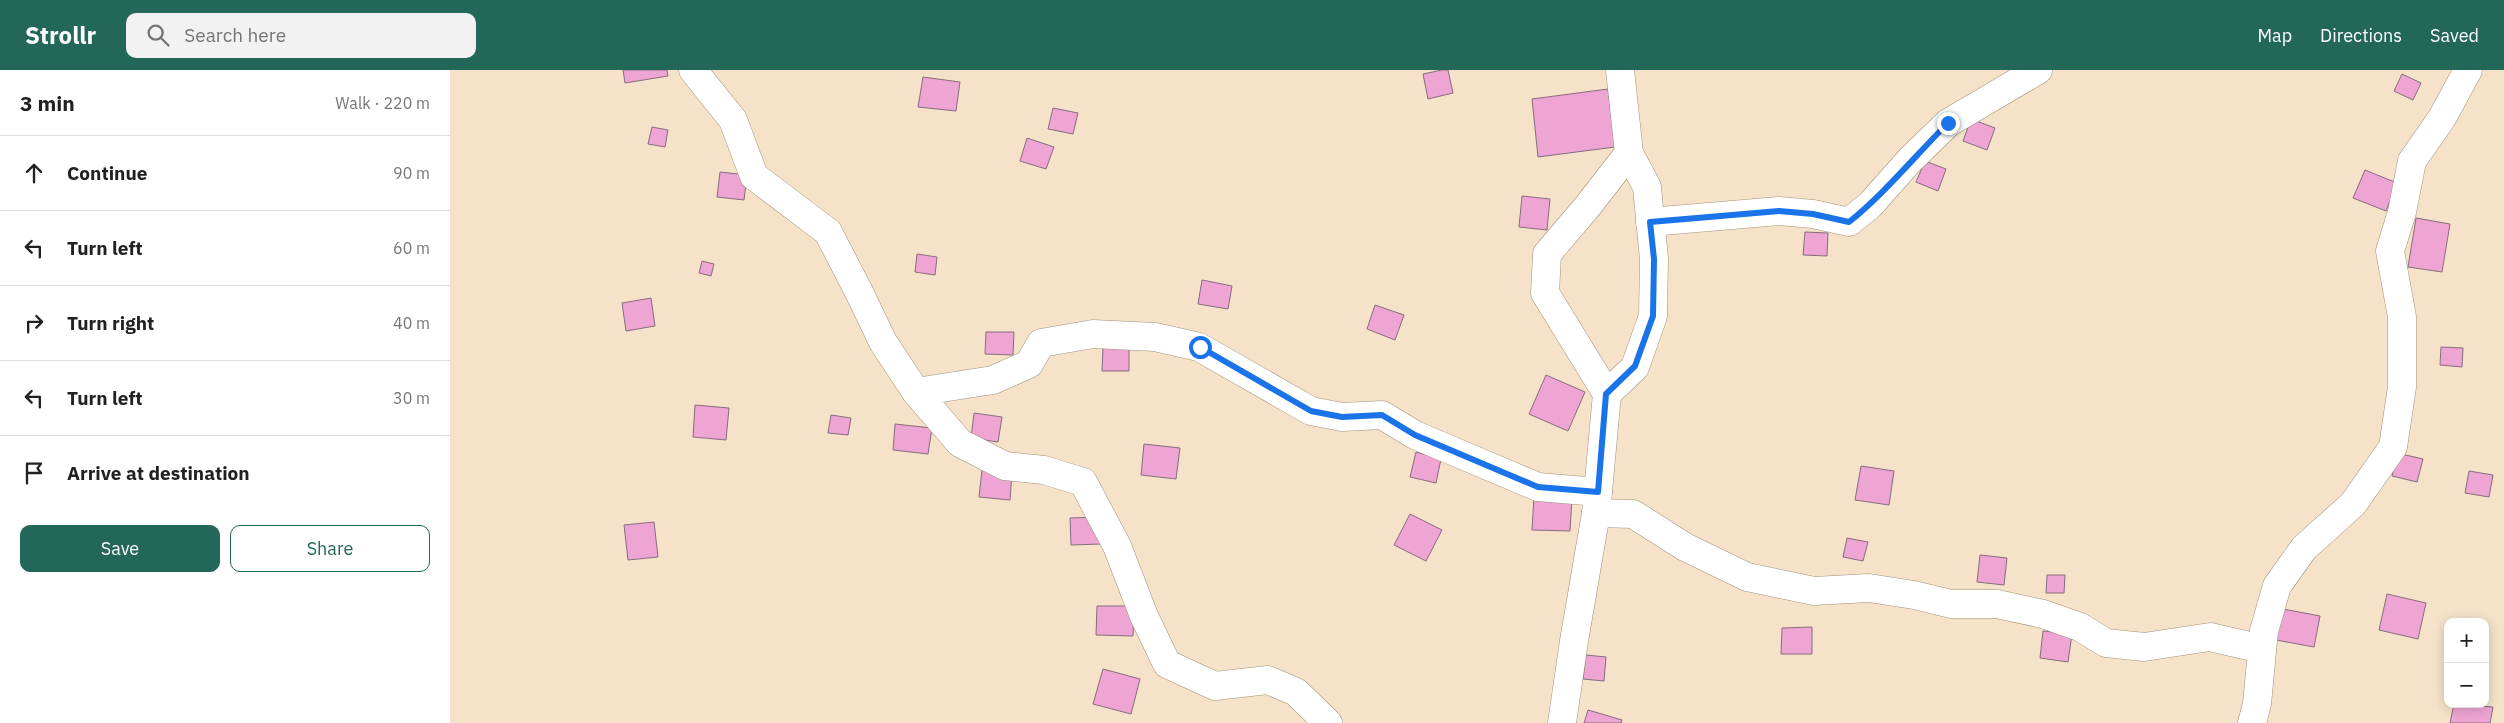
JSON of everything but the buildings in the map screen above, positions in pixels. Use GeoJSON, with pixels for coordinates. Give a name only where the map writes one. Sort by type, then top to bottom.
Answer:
{"type":"FeatureCollection","features":[{"type":"Feature","properties":{"kind":"street"},"geometry":{"type":"LineString","coordinates":[[693,70],[733,120],[754,176],[828,232],[883,342],[916,392],[960,443],[1005,466],[1044,470],[1083,482],[1118,546],[1144,616],[1167,664],[1215,686],[1268,680],[1296,692],[1328,723]]}},
{"type":"Feature","properties":{"kind":"street"},"geometry":{"type":"LineString","coordinates":[[1606,394],[1635,366],[1653,316],[1654,259],[1646,187],[1629,153],[1620,70]]}},
{"type":"Feature","properties":{"kind":"street"},"geometry":{"type":"LineString","coordinates":[[1650,222],[1779,211],[1813,214],[1849,222],[1870,205],[1910,160],[1948,123],[2038,70]]}},
{"type":"Feature","properties":{"kind":"street"},"geometry":{"type":"LineString","coordinates":[[2252,723],[2257,704],[2264,631],[2276,586],[2304,548],[2353,504],[2393,447],[2402,388],[2402,317],[2390,251],[2402,212],[2412,161],[2442,118],[2468,70]]}},
{"type":"Feature","properties":{"kind":"street"},"geometry":{"type":"LineString","coordinates":[[1562,723],[1597,503],[1606,394],[1544,293],[1547,254],[1629,153]]}},
{"type":"Feature","properties":{"kind":"street"},"geometry":{"type":"LineString","coordinates":[[916,392],[993,380],[1029,364],[1042,343],[1093,334],[1155,337],[1200,347],[1311,411],[1342,417],[1382,415],[1415,435],[1538,487],[1633,514],[1685,547],[1747,577],[1814,591],[1869,588],[1914,595],[1951,604],[1997,604],[2043,614],[2080,627],[2106,643],[2144,647],[2210,637],[2262,650]]}},
{"type":"Feature","properties":{"kind":"route"},"geometry":{"type":"LineString","coordinates":[[1200,347],[1311,411],[1342,417],[1382,415],[1415,435],[1538,487],[1598,492],[1606,394],[1635,366],[1653,316],[1654,259],[1650,222],[1779,211],[1813,214],[1849,222],[1870,205],[1910,160],[1948,123]]}}]}
